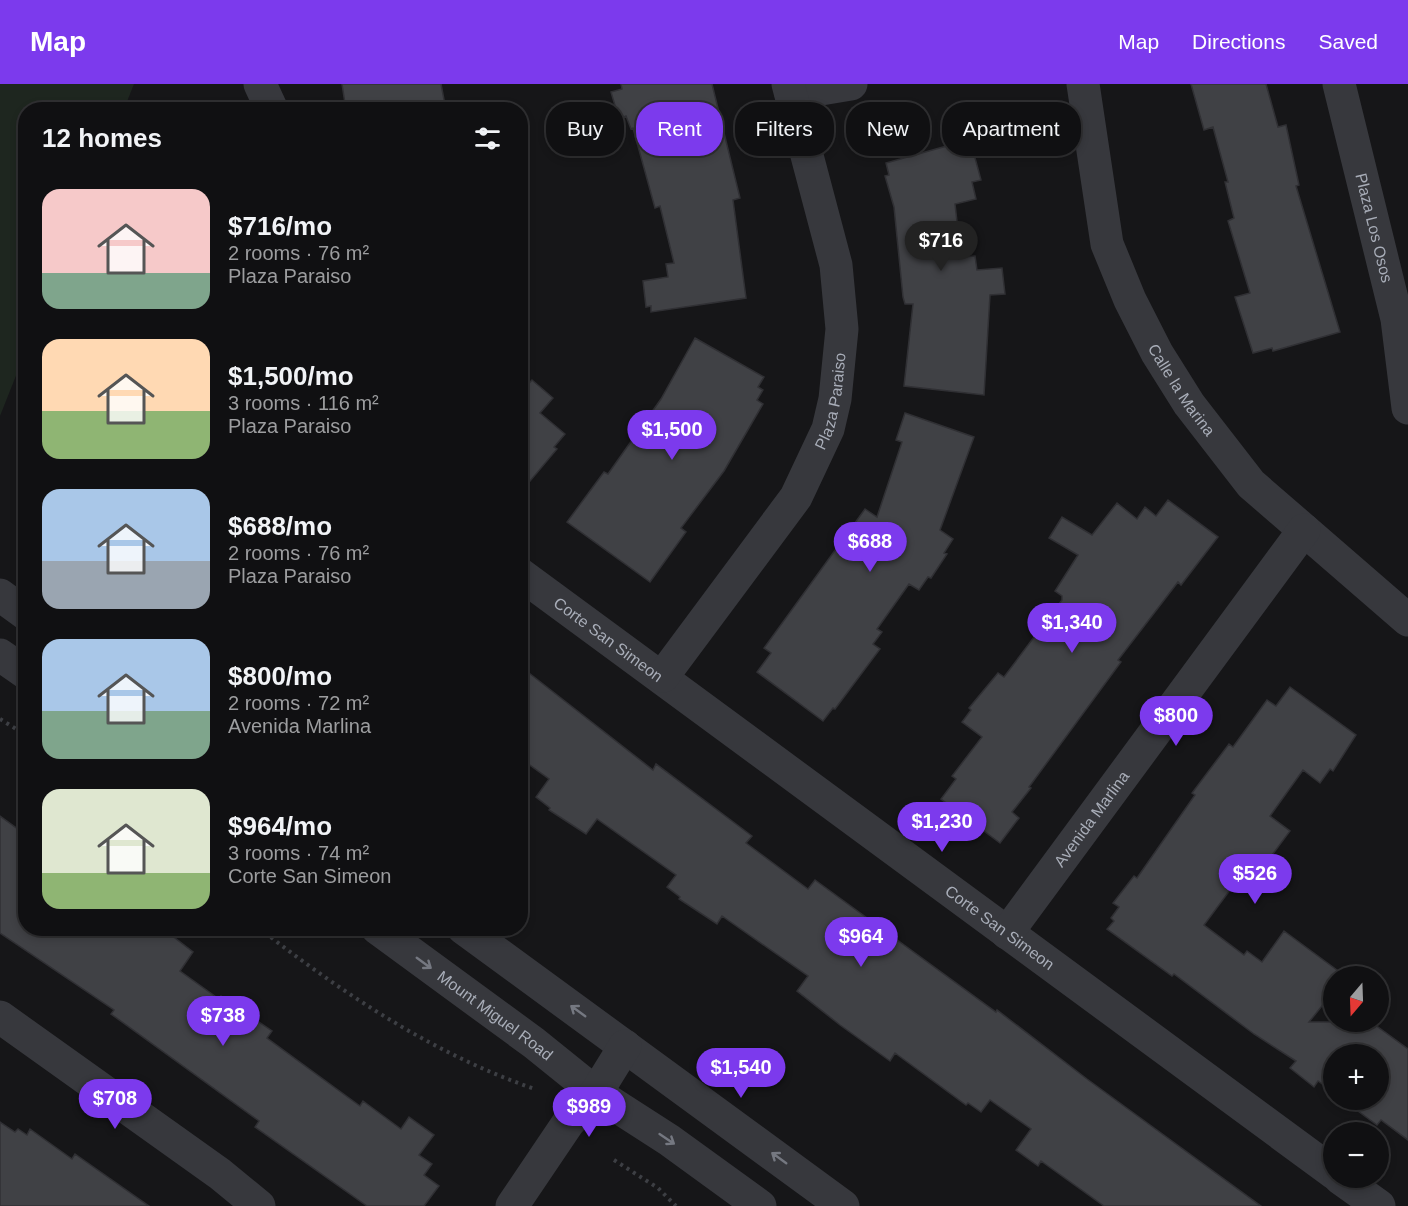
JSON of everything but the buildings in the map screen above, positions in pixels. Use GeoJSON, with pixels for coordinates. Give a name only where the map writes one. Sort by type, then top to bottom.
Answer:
{"type":"FeatureCollection","features":[{"type":"Feature","properties":{"kind":"street"},"geometry":{"type":"LineString","coordinates":[[260,84],[268,102]]}},
{"type":"Feature","properties":{"kind":"street"},"geometry":{"type":"LineString","coordinates":[[790,89],[851,84]]}},
{"type":"Feature","properties":{"kind":"street","name":"Calle la Marina"},"geometry":{"type":"LineString","coordinates":[[1083,84],[1107,244],[1130,300],[1157,353],[1218,445],[1251,484],[1408,620]]}},
{"type":"Feature","properties":{"kind":"street","name":"Plaza Los Osos"},"geometry":{"type":"LineString","coordinates":[[1339,84],[1397,319],[1408,408]]}},
{"type":"Feature","properties":{"kind":"street","name":"Plaza Paraiso"},"geometry":{"type":"LineString","coordinates":[[663,676],[796,497],[828,429],[835,399],[841,364],[841,297],[825,215],[809,169],[790,89]]}},
{"type":"Feature","properties":{"kind":"street","name":"Avenida Marlina"},"geometry":{"type":"LineString","coordinates":[[1007,933],[1304,530]]}},
{"type":"Feature","properties":{"kind":"street","name":"Corte San Simeon"},"geometry":{"type":"LineString","coordinates":[[528,580],[663,676],[1323,1165]]}},
{"type":"Feature","properties":{"kind":"street"},"geometry":{"type":"LineString","coordinates":[[0,596],[18,608]]}},
{"type":"Feature","properties":{"kind":"street"},"geometry":{"type":"LineString","coordinates":[[0,655],[18,667]]}},
{"type":"Feature","properties":{"kind":"street","name":"Mount Miguel Road"},"geometry":{"type":"LineString","coordinates":[[388,936],[534,1043],[596,1093],[669,1140],[760,1206]]}},
{"type":"Feature","properties":{"kind":"street"},"geometry":{"type":"LineString","coordinates":[[474,936],[843,1206]]}},
{"type":"Feature","properties":{"kind":"street"},"geometry":{"type":"LineString","coordinates":[[0,1017],[211,1168],[259,1206]]}},
{"type":"Feature","properties":{"kind":"street"},"geometry":{"type":"LineString","coordinates":[[512,1206],[568,1123],[596,1093],[626,1046]]}},
{"type":"Feature","properties":{"kind":"street"},"geometry":{"type":"LineString","coordinates":[[1354,1188],[1379,1206]]}},
{"type":"Feature","properties":{"kind":"path"},"geometry":{"type":"LineString","coordinates":[[0,719],[18,730]]}},
{"type":"Feature","properties":{"kind":"path"},"geometry":{"type":"LineString","coordinates":[[270,936],[389,1019],[489,1074],[535,1089]]}},
{"type":"Feature","properties":{"kind":"path"},"geometry":{"type":"LineString","coordinates":[[615,1160],[658,1188],[676,1206]]}},
{"type":"Feature","properties":{"kind":"shaded area"},"geometry":{"type":"Polygon","coordinates":[[[0,84],[134,84],[127,102],[18,102],[18,371],[0,416],[0,84]]]}}]}
